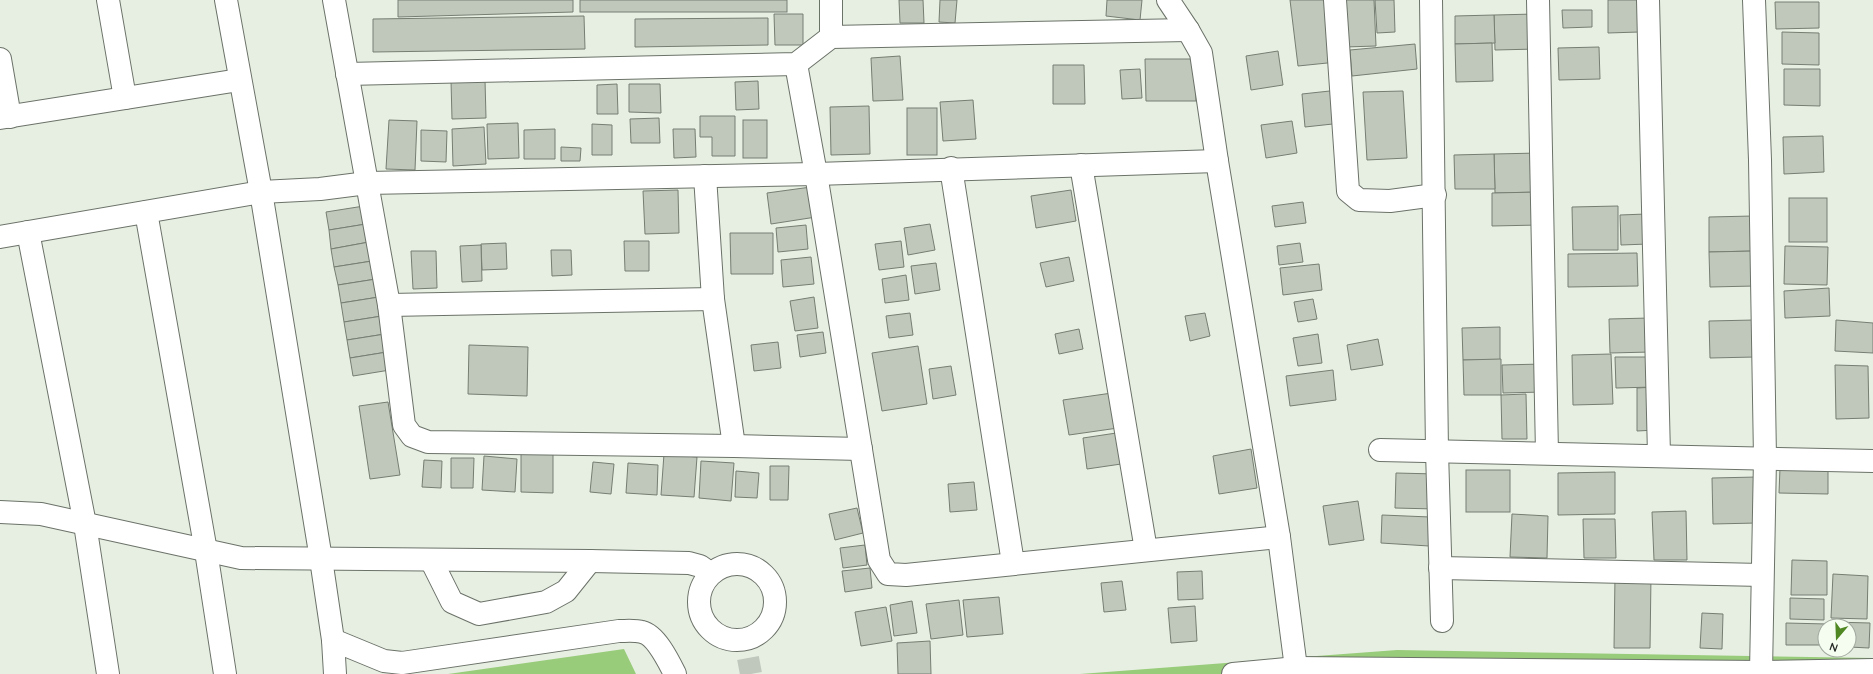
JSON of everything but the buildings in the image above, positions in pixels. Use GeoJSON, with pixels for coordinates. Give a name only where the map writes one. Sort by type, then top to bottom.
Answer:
{"type":"FeatureCollection","features":[{"type":"Feature","properties":{"kind":"street"},"geometry":{"type":"LineString","coordinates":[[108,0],[124,98]]}},
{"type":"Feature","properties":{"kind":"street"},"geometry":{"type":"LineString","coordinates":[[226,0],[239,80],[261,192],[321,559],[333,640],[335,674]]}},
{"type":"Feature","properties":{"kind":"street"},"geometry":{"type":"LineString","coordinates":[[334,0],[389,305],[404,425],[412,436],[428,442],[734,446],[862,450]]}},
{"type":"Feature","properties":{"kind":"street"},"geometry":{"type":"LineString","coordinates":[[831,0],[831,37]]}},
{"type":"Feature","properties":{"kind":"street"},"geometry":{"type":"LineString","coordinates":[[1168,0],[1201,53],[1217,161],[1279,537],[1296,668]]}},
{"type":"Feature","properties":{"kind":"street"},"geometry":{"type":"LineString","coordinates":[[1335,0],[1348,191],[1359,200],[1390,200],[1435,195]]}},
{"type":"Feature","properties":{"kind":"street"},"geometry":{"type":"LineString","coordinates":[[1431,0],[1435,195],[1437,451],[1442,621]]}},
{"type":"Feature","properties":{"kind":"street"},"geometry":{"type":"LineString","coordinates":[[1538,0],[1547,453]]}},
{"type":"Feature","properties":{"kind":"street"},"geometry":{"type":"LineString","coordinates":[[1648,0],[1659,455]]}},
{"type":"Feature","properties":{"kind":"street"},"geometry":{"type":"LineString","coordinates":[[1754,0],[1760,160],[1765,458],[1761,672]]}},
{"type":"Feature","properties":{"kind":"street"},"geometry":{"type":"LineString","coordinates":[[348,74],[796,64],[831,37],[1188,30]]}},
{"type":"Feature","properties":{"kind":"street"},"geometry":{"type":"LineString","coordinates":[[0,59],[5,118],[239,80]]}},
{"type":"Feature","properties":{"kind":"street"},"geometry":{"type":"LineString","coordinates":[[796,64],[816,174],[879,560],[888,574],[906,575],[1279,537]]}},
{"type":"Feature","properties":{"kind":"street"},"geometry":{"type":"LineString","coordinates":[[0,237],[261,192],[320,189],[367,183],[816,174],[951,168],[1217,161]]}},
{"type":"Feature","properties":{"kind":"street"},"geometry":{"type":"LineString","coordinates":[[1081,165],[1146,550]]}},
{"type":"Feature","properties":{"kind":"street"},"geometry":{"type":"LineString","coordinates":[[951,168],[1013,563]]}},
{"type":"Feature","properties":{"kind":"street"},"geometry":{"type":"LineString","coordinates":[[705,176],[713,299],[734,446]]}},
{"type":"Feature","properties":{"kind":"street"},"geometry":{"type":"LineString","coordinates":[[146,212],[206,551],[225,674]]}},
{"type":"Feature","properties":{"kind":"street"},"geometry":{"type":"LineString","coordinates":[[28,232],[85,524],[108,674]]}},
{"type":"Feature","properties":{"kind":"street"},"geometry":{"type":"LineString","coordinates":[[389,305],[713,299]]}},
{"type":"Feature","properties":{"kind":"street"},"geometry":{"type":"LineString","coordinates":[[1380,450],[1659,455],[1873,461]]}},
{"type":"Feature","properties":{"kind":"street"},"geometry":{"type":"LineString","coordinates":[[0,512],[41,514],[242,558],[689,563],[700,566],[710,573]]}},
{"type":"Feature","properties":{"kind":"street"},"geometry":{"type":"LineString","coordinates":[[431,560],[452,602],[479,614],[546,602],[566,591],[590,561]]}},
{"type":"Feature","properties":{"kind":"street"},"geometry":{"type":"LineString","coordinates":[[728,564],[749,564],[766,575],[776,593],[775,613],[764,630],[747,649],[708,629],[699,611],[700,590],[710,573],[728,564]]}},
{"type":"Feature","properties":{"kind":"street"},"geometry":{"type":"LineString","coordinates":[[1440,568],[1762,576]]}},
{"type":"Feature","properties":{"kind":"street"},"geometry":{"type":"LineString","coordinates":[[333,640],[384,661],[402,663],[620,631],[643,632],[655,640],[667,658],[675,674]]}},
{"type":"Feature","properties":{"kind":"street"},"geometry":{"type":"LineString","coordinates":[[1233,674],[1296,668],[1761,672],[1873,670]]}},
{"type":"Feature","properties":{"kind":"green space"},"geometry":{"type":"Polygon","coordinates":[[[624,649],[636,674],[448,674],[624,649]]]}},
{"type":"Feature","properties":{"kind":"green space"},"geometry":{"type":"Polygon","coordinates":[[[1397,650],[1873,658],[1873,674],[1080,674],[1397,650]]]}},
{"type":"Feature","properties":{"kind":"tunnel"},"geometry":{"type":"LineString","coordinates":[[748,658],[751,674]]}}]}
